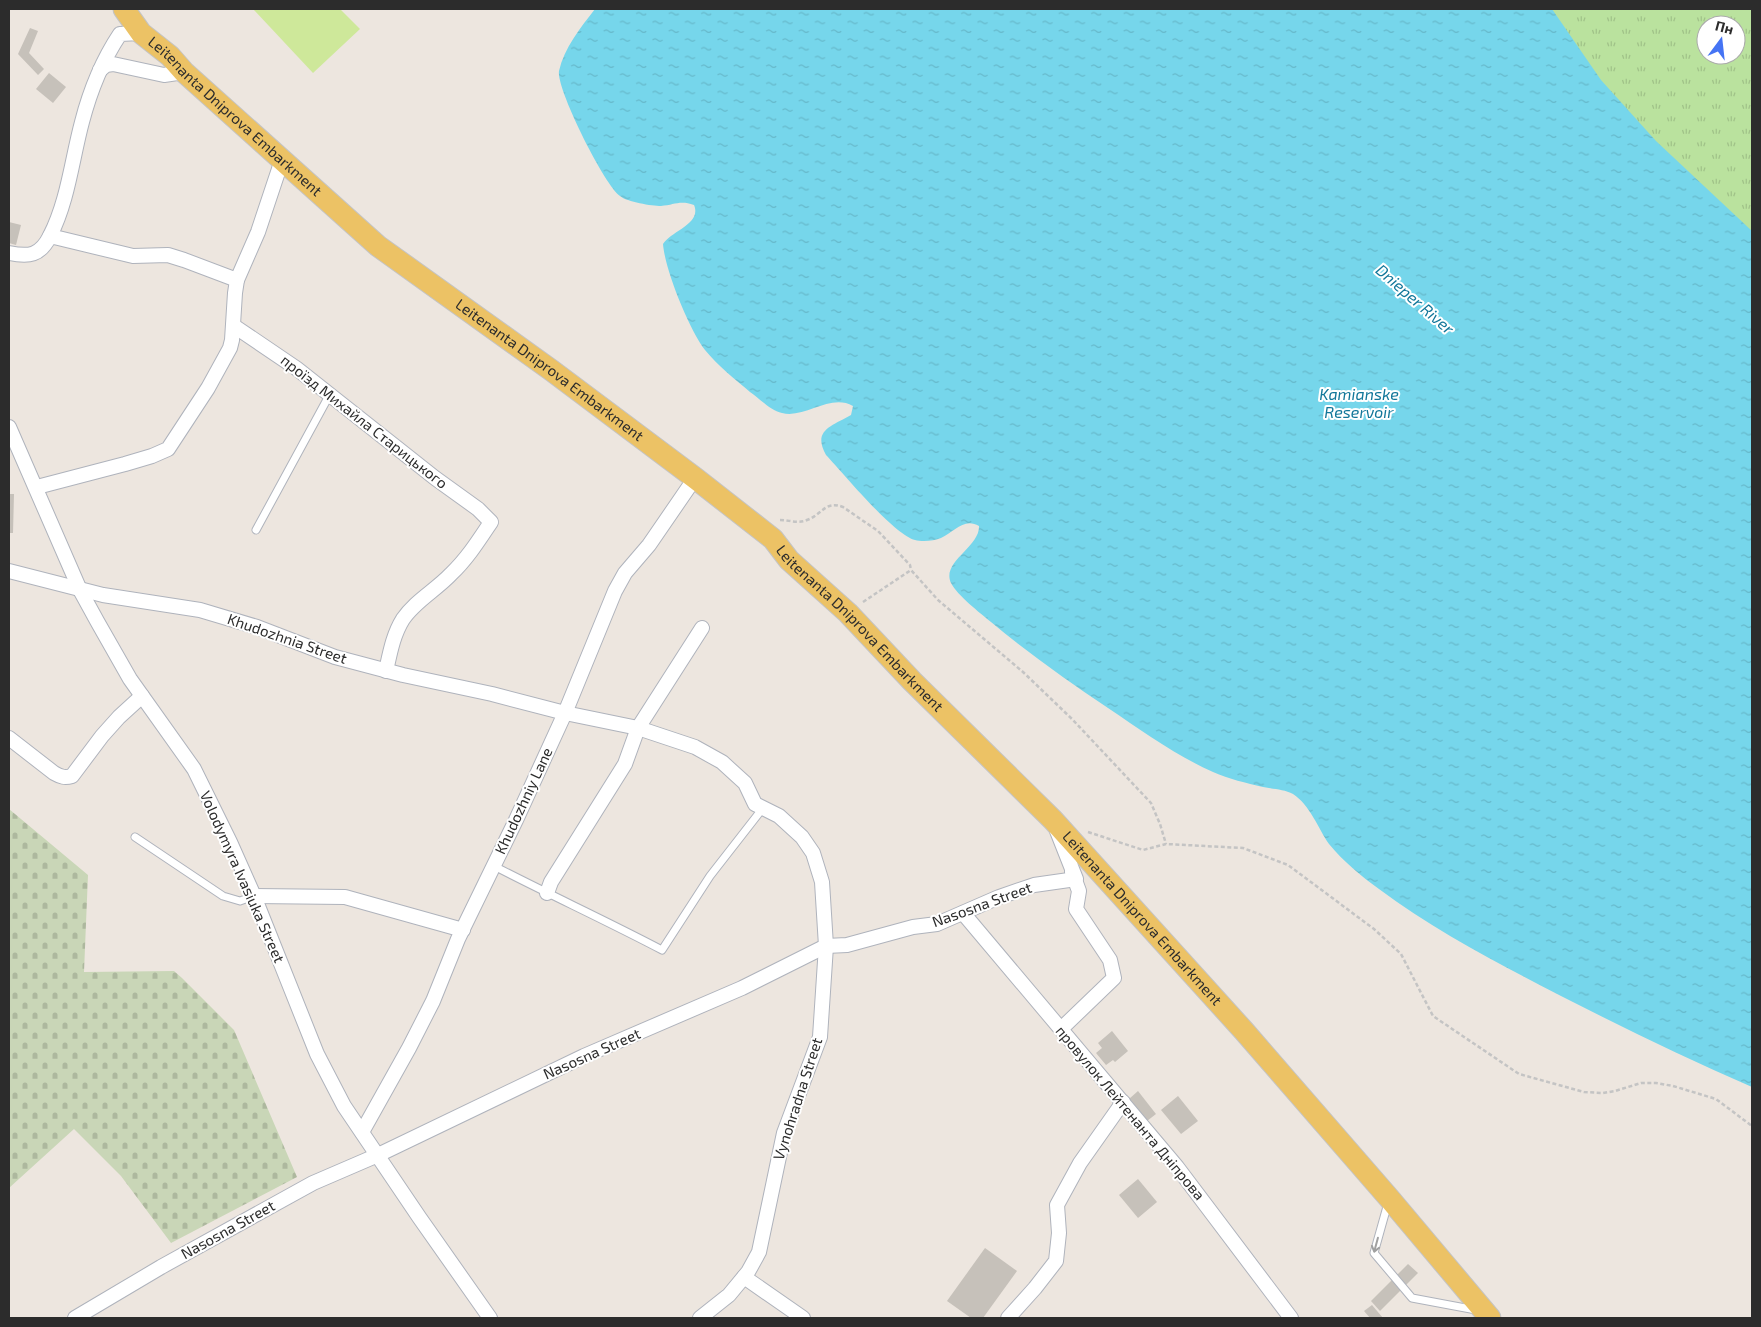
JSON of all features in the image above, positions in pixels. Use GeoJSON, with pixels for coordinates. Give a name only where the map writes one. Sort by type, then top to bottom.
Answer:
{"type":"FeatureCollection","features":[{"type":"Feature","properties":{"kind":"main road","name":"Leitenanta Dniprova Embarkment"},"geometry":{"type":"LineString","coordinates":[[124,9],[140,33],[170,56],[184,72],[378,246],[551,370],[772,539],[789,560],[848,613],[912,681],[1053,820],[1244,1031],[1389,1198],[1487,1315]]}},
{"type":"Feature","properties":{"kind":"street","name":"Leitenanta Dniprova Embarkment"},"geometry":{"type":"LineString","coordinates":[[50,236],[60,211],[90,93],[100,70],[120,34],[140,33]]}},
{"type":"Feature","properties":{"kind":"street"},"geometry":{"type":"LineString","coordinates":[[100,70],[106,65],[114,64],[164,75],[184,72]]}},
{"type":"Feature","properties":{"kind":"street"},"geometry":{"type":"LineString","coordinates":[[37,487],[125,464],[168,449],[208,388],[226,356],[232,340],[237,280],[258,232],[282,160]]}},
{"type":"Feature","properties":{"kind":"street"},"geometry":{"type":"LineString","coordinates":[[9,253],[25,255],[36,252],[50,236],[133,256],[168,255],[237,280]]}},
{"type":"Feature","properties":{"kind":"street","name":"проїзд Михайла Старицького"},"geometry":{"type":"LineString","coordinates":[[234,326],[296,368],[478,509],[491,522],[478,543],[451,575],[403,618],[393,639],[386,671]]}},
{"type":"Feature","properties":{"kind":"street","name":"Volodymyra Ivasiuka Street"},"geometry":{"type":"LineString","coordinates":[[9,426],[80,590],[142,696],[194,769],[230,842],[318,1054],[344,1106],[424,1225],[490,1318]]}},
{"type":"Feature","properties":{"kind":"street","name":"Khudozhniy Lane"},"geometry":{"type":"LineString","coordinates":[[362,1132],[429,1009],[463,930],[564,713],[615,591],[636,558],[649,545],[694,478]]}},
{"type":"Feature","properties":{"kind":"street","name":"Khudozhnia Street"},"geometry":{"type":"LineString","coordinates":[[9,571],[80,590],[200,610],[257,627],[336,657],[386,671],[492,694],[564,713]]}},
{"type":"Feature","properties":{"kind":"street"},"geometry":{"type":"LineString","coordinates":[[547,893],[551,882],[625,764],[638,728],[702,628]]}},
{"type":"Feature","properties":{"kind":"street"},"geometry":{"type":"LineString","coordinates":[[9,738],[54,773],[67,778],[72,776],[119,717],[142,696]]}},
{"type":"Feature","properties":{"kind":"street","name":"Vynohradna Street"},"geometry":{"type":"LineString","coordinates":[[564,713],[638,728],[695,747],[722,762],[745,783],[755,804],[779,816],[802,837],[813,853],[822,882],[826,946],[820,1037],[784,1133],[759,1252],[744,1277],[729,1295],[700,1318]]}},
{"type":"Feature","properties":{"kind":"street"},"geometry":{"type":"LineString","coordinates":[[1053,820],[1079,891],[1076,909],[1110,960],[1114,978],[1061,1029]]}},
{"type":"Feature","properties":{"kind":"street","name":"Nasosna Street"},"geometry":{"type":"LineString","coordinates":[[75,1318],[161,1267],[312,1183],[378,1155],[584,1056],[742,988],[826,946],[847,945],[913,926],[937,924],[999,897],[1034,885],[1076,879],[1053,820]]}},
{"type":"Feature","properties":{"kind":"street"},"geometry":{"type":"LineString","coordinates":[[254,896],[345,897],[463,930]]}},
{"type":"Feature","properties":{"kind":"street","name":"провулок Лейтенанта Дніпрова"},"geometry":{"type":"LineString","coordinates":[[963,913],[1177,1167],[1292,1318]]}},
{"type":"Feature","properties":{"kind":"street"},"geometry":{"type":"LineString","coordinates":[[1008,1318],[1056,1261],[1059,1233],[1057,1205],[1080,1163],[1123,1102]]}},
{"type":"Feature","properties":{"kind":"street"},"geometry":{"type":"LineString","coordinates":[[744,1277],[803,1318]]}},
{"type":"Feature","properties":{"kind":"lane"},"geometry":{"type":"LineString","coordinates":[[256,530],[330,394]]}},
{"type":"Feature","properties":{"kind":"lane"},"geometry":{"type":"LineString","coordinates":[[494,866],[662,950],[710,876],[763,808]]}},
{"type":"Feature","properties":{"kind":"lane"},"geometry":{"type":"LineString","coordinates":[[135,837],[223,896],[240,901],[254,896]]}},
{"type":"Feature","properties":{"kind":"lane"},"geometry":{"type":"LineString","coordinates":[[1389,1198],[1374,1253],[1380,1261],[1412,1298],[1487,1315]]}},
{"type":"Feature","properties":{"kind":"path"},"geometry":{"type":"LineString","coordinates":[[752,522],[785,520],[801,522],[809,520],[827,506],[836,504],[878,531],[910,565],[911,570],[938,600],[1023,672],[1072,719],[1144,796],[1151,804],[1166,844]]}},
{"type":"Feature","properties":{"kind":"path"},"geometry":{"type":"LineString","coordinates":[[848,613],[911,570]]}},
{"type":"Feature","properties":{"kind":"path"},"geometry":{"type":"LineString","coordinates":[[1080,829],[1143,850],[1166,844],[1243,848],[1288,865],[1374,929],[1401,954],[1433,1016],[1519,1074],[1584,1092],[1603,1093],[1641,1083],[1673,1086],[1716,1099],[1752,1126]]}},
{"type":"Feature","properties":{"kind":"green space"},"geometry":{"type":"Polygon","coordinates":[[[253,9],[340,9],[360,29],[313,73],[253,9]]]}},
{"type":"Feature","properties":{"kind":"green space"},"geometry":{"type":"Polygon","coordinates":[[[1353,9],[1752,9],[1752,324],[1353,9]]]}},
{"type":"Feature","properties":{"kind":"green space"},"geometry":{"type":"Polygon","coordinates":[[[9,809],[88,875],[84,972],[174,971],[182,978],[234,1030],[297,1177],[171,1243],[121,1176],[74,1129],[9,1188],[9,809]]]}},
{"type":"Feature","properties":{"kind":"water","name":"Kamianske Reservoir"},"geometry":{"type":"Polygon","coordinates":[[[595,9],[1552,9],[1601,80],[1656,141],[1752,231],[1752,1087],[1585,1008],[1491,959],[1422,919],[1366,879],[1346,862],[1329,844],[1304,804],[1293,794],[1225,777],[1172,750],[1078,688],[969,604],[954,588],[949,575],[956,561],[974,541],[978,534],[979,526],[969,523],[964,524],[941,538],[932,540],[918,541],[906,536],[882,516],[826,455],[822,447],[821,440],[826,430],[851,415],[853,406],[835,402],[800,413],[778,412],[750,392],[705,350],[685,314],[668,269],[663,244],[694,217],[694,205],[681,203],[661,206],[652,205],[634,202],[620,196],[593,157],[565,97],[560,81],[559,71],[561,62],[574,38],[595,9]]]}},
{"type":"Feature","properties":{"kind":"building"},"geometry":{"type":"Polygon","coordinates":[[[30,28],[38,31],[29,53],[44,69],[38,75],[18,54],[30,28]]]}},
{"type":"Feature","properties":{"kind":"building"},"geometry":{"type":"Polygon","coordinates":[[[49,73],[66,87],[53,103],[36,89],[49,73]]]}},
{"type":"Feature","properties":{"kind":"building"},"geometry":{"type":"Polygon","coordinates":[[[9,222],[21,225],[16,245],[9,243],[9,222]]]}},
{"type":"Feature","properties":{"kind":"building"},"geometry":{"type":"Polygon","coordinates":[[[9,494],[14,494],[13,533],[9,533],[9,494]]]}},
{"type":"Feature","properties":{"kind":"building"},"geometry":{"type":"Polygon","coordinates":[[[1112,1031],[1128,1051],[1115,1062],[1113,1060],[1106,1065],[1096,1053],[1102,1048],[1098,1043],[1112,1031]]]}},
{"type":"Feature","properties":{"kind":"building"},"geometry":{"type":"Polygon","coordinates":[[[1138,1091],[1156,1114],[1147,1121],[1129,1099],[1138,1091]]]}},
{"type":"Feature","properties":{"kind":"building"},"geometry":{"type":"Polygon","coordinates":[[[1178,1096],[1198,1121],[1181,1134],[1161,1110],[1178,1096]]]}},
{"type":"Feature","properties":{"kind":"building"},"geometry":{"type":"Polygon","coordinates":[[[1138,1179],[1157,1202],[1138,1218],[1119,1195],[1138,1179]]]}},
{"type":"Feature","properties":{"kind":"building"},"geometry":{"type":"Polygon","coordinates":[[[985,1248],[1017,1271],[983,1318],[971,1318],[947,1301],[985,1248]]]}},
{"type":"Feature","properties":{"kind":"building"},"geometry":{"type":"Polygon","coordinates":[[[1408,1264],[1418,1273],[1380,1311],[1371,1301],[1408,1264]]]}},
{"type":"Feature","properties":{"kind":"building"},"geometry":{"type":"Polygon","coordinates":[[[1372,1305],[1383,1318],[1370,1318],[1364,1311],[1372,1305]]]}},
{"type":"Feature","properties":{"kind":"water label","name":"Dnieper River"},"geometry":{"type":"Point","coordinates":[1415,299]}}]}
